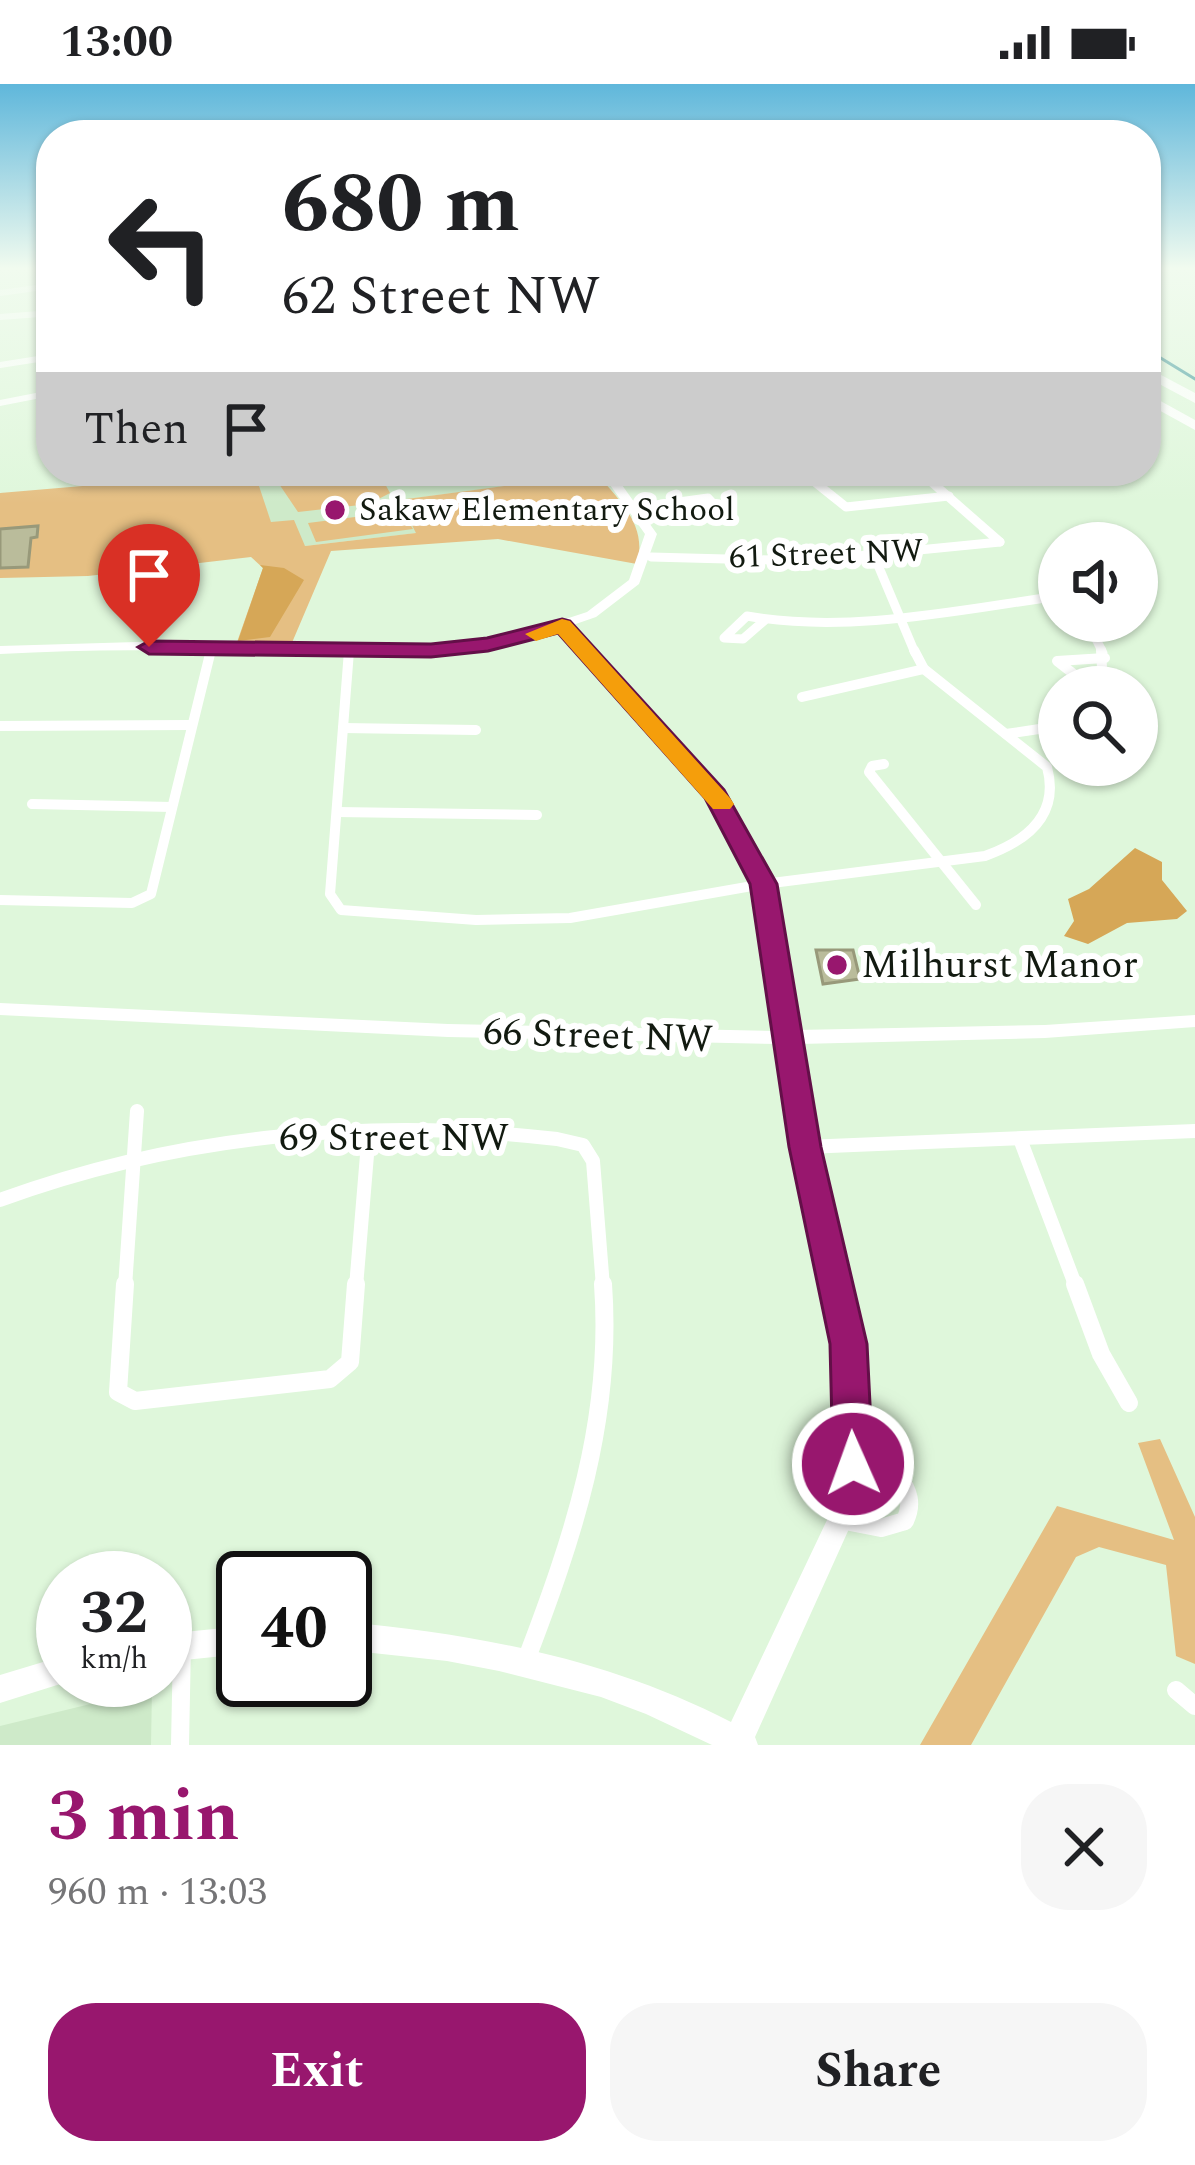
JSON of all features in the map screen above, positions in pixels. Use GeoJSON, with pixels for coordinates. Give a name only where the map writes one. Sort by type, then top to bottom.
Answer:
{"type":"FeatureCollection","features":[{"type":"Feature","properties":{"kind":"highway"},"geometry":{"type":"LineString","coordinates":[[1161,380],[1195,399]]}},
{"type":"Feature","properties":{"kind":"highway"},"geometry":{"type":"LineString","coordinates":[[1161,406],[1195,426]]}},
{"type":"Feature","properties":{"kind":"street"},"geometry":{"type":"LineString","coordinates":[[0,365],[36,359]]}},
{"type":"Feature","properties":{"kind":"street"},"geometry":{"type":"LineString","coordinates":[[0,403],[36,397]]}},
{"type":"Feature","properties":{"kind":"street"},"geometry":{"type":"LineString","coordinates":[[0,650],[458,648],[562,626],[620,596],[651,557],[651,534],[618,486]]}},
{"type":"Feature","properties":{"kind":"street"},"geometry":{"type":"LineString","coordinates":[[820,486],[846,507],[949,496]]}},
{"type":"Feature","properties":{"kind":"street"},"geometry":{"type":"LineString","coordinates":[[937,486],[949,496]]}},
{"type":"Feature","properties":{"kind":"street","name":"61 Street NW"},"geometry":{"type":"LineString","coordinates":[[651,557],[807,561],[875,558],[1000,542],[949,496]]}},
{"type":"Feature","properties":{"kind":"street"},"geometry":{"type":"LineString","coordinates":[[635,508],[708,499],[718,509]]}},
{"type":"Feature","properties":{"kind":"street"},"geometry":{"type":"LineString","coordinates":[[349,651],[330,894],[335,906],[355,913],[573,924],[764,884],[941,862],[1000,851],[1026,840],[1038,828],[1053,783],[1039,758],[924,669],[875,558]]}},
{"type":"Feature","properties":{"kind":"street"},"geometry":{"type":"LineString","coordinates":[[764,620],[898,618],[1038,599]]}},
{"type":"Feature","properties":{"kind":"street"},"geometry":{"type":"LineString","coordinates":[[372,1638],[525,1663],[636,1697],[739,1744],[840,1520],[853,1464],[849,1344],[805,1147],[764,884],[716,795],[562,626]]}},
{"type":"Feature","properties":{"kind":"street"},"geometry":{"type":"LineString","coordinates":[[1097,642],[1105,666]]}},
{"type":"Feature","properties":{"kind":"street"},"geometry":{"type":"LineString","coordinates":[[0,900],[141,900],[152,893],[211,649]]}},
{"type":"Feature","properties":{"kind":"street"},"geometry":{"type":"LineString","coordinates":[[1063,666],[1057,661],[1105,658]]}},
{"type":"Feature","properties":{"kind":"street"},"geometry":{"type":"LineString","coordinates":[[802,697],[924,669]]}},
{"type":"Feature","properties":{"kind":"street"},"geometry":{"type":"LineString","coordinates":[[0,726],[190,725]]}},
{"type":"Feature","properties":{"kind":"street"},"geometry":{"type":"LineString","coordinates":[[343,728],[476,730]]}},
{"type":"Feature","properties":{"kind":"street"},"geometry":{"type":"LineString","coordinates":[[1006,734],[1038,729]]}},
{"type":"Feature","properties":{"kind":"street"},"geometry":{"type":"LineString","coordinates":[[884,764],[872,766],[869,772],[976,905]]}},
{"type":"Feature","properties":{"kind":"street"},"geometry":{"type":"LineString","coordinates":[[32,805],[172,807]]}},
{"type":"Feature","properties":{"kind":"street"},"geometry":{"type":"LineString","coordinates":[[337,812],[537,815]]}},
{"type":"Feature","properties":{"kind":"street","name":"66 Street NW"},"geometry":{"type":"LineString","coordinates":[[0,1009],[552,1036],[789,1040],[1195,1022]]}},
{"type":"Feature","properties":{"kind":"street"},"geometry":{"type":"LineString","coordinates":[[137,1111],[118,1391],[135,1401],[314,1383],[339,1372],[353,1351],[369,1131]]}},
{"type":"Feature","properties":{"kind":"street","name":"69 Street NW"},"geometry":{"type":"LineString","coordinates":[[0,1200],[134,1155],[281,1134],[369,1131],[583,1145],[593,1161],[602,1297],[600,1419],[578,1526],[525,1663]]}},
{"type":"Feature","properties":{"kind":"street"},"geometry":{"type":"LineString","coordinates":[[805,1147],[1195,1131]]}},
{"type":"Feature","properties":{"kind":"street"},"geometry":{"type":"LineString","coordinates":[[1020,1139],[1101,1354],[1129,1403]]}},
{"type":"Feature","properties":{"kind":"street"},"geometry":{"type":"LineString","coordinates":[[840,1520],[881,1528],[905,1521],[910,1511],[910,1497],[898,1476],[853,1464]]}},
{"type":"Feature","properties":{"kind":"street"},"geometry":{"type":"LineString","coordinates":[[0,1689],[36,1678]]}},
{"type":"Feature","properties":{"kind":"street"},"geometry":{"type":"LineString","coordinates":[[1176,1690],[1195,1706]]}},
{"type":"Feature","properties":{"kind":"street"},"geometry":{"type":"LineString","coordinates":[[178,1707],[180,1745]]}},
{"type":"Feature","properties":{"kind":"shaded area"},"geometry":{"type":"Polygon","coordinates":[[[82,486],[259,486],[271,522],[294,520],[305,546],[416,533],[399,500],[504,486],[607,486],[635,525],[639,550],[637,564],[498,539],[331,551],[291,645],[236,645],[263,568],[251,557],[88,576],[0,578],[0,493],[82,486]]]}},
{"type":"Feature","properties":{"kind":"shaded area","name":"Sakaw Elementary School"},"geometry":{"type":"Polygon","coordinates":[[[258,486],[505,486],[400,500],[417,533],[305,546],[271,523],[258,486]]]}},
{"type":"Feature","properties":{"kind":"shaded area"},"geometry":{"type":"Polygon","coordinates":[[[280,486],[386,486],[390,493],[369,504],[298,512],[280,486]]]}},
{"type":"Feature","properties":{"kind":"shaded area"},"geometry":{"type":"Polygon","coordinates":[[[402,511],[413,529],[316,542],[308,523],[402,511]]]}},
{"type":"Feature","properties":{"kind":"shaded area"},"geometry":{"type":"Polygon","coordinates":[[[260,565],[284,568],[304,580],[270,637],[238,641],[263,568],[260,565]]]}},
{"type":"Feature","properties":{"kind":"shaded area"},"geometry":{"type":"Polygon","coordinates":[[[1135,848],[1162,862],[1162,880],[1187,911],[1177,919],[1127,923],[1088,944],[1064,936],[1074,921],[1068,899],[1089,889],[1135,848]]]}},
{"type":"Feature","properties":{"kind":"shaded area"},"geometry":{"type":"Polygon","coordinates":[[[1160,1439],[1195,1517],[1195,1664],[1176,1656],[1166,1565],[1099,1547],[1076,1557],[971,1745],[920,1745],[1057,1506],[1174,1540],[1138,1443],[1160,1439]]]}},
{"type":"Feature","properties":{"kind":"shaded area"},"geometry":{"type":"Polygon","coordinates":[[[78,1707],[152,1707],[151,1745],[0,1745],[0,1726],[78,1707]]]}},
{"type":"Feature","properties":{"kind":"building"},"geometry":{"type":"Polygon","coordinates":[[[38,526],[37,537],[31,538],[28,567],[0,568],[0,529],[38,526]]]}},
{"type":"Feature","properties":{"kind":"building","name":"Milhurst Manor"},"geometry":{"type":"Polygon","coordinates":[[[816,950],[853,950],[860,979],[823,984],[816,950]]]}},
{"type":"Feature","properties":{"kind":"waterway"},"geometry":{"type":"LineString","coordinates":[[1161,358],[1195,379]]}},
{"type":"Feature","properties":{"kind":"slow traffic"},"geometry":{"type":"LineString","coordinates":[[536,634],[562,626],[721,804]]}},
{"type":"Feature","properties":{"kind":"place","name":"Sakaw Elementary School"},"geometry":{"type":"Point","coordinates":[335,510]}},
{"type":"Feature","properties":{"kind":"place","name":"Milhurst Manor"},"geometry":{"type":"Point","coordinates":[837,965]}},
{"type":"Feature","properties":{"kind":"route"},"geometry":{"type":"LineString","coordinates":[[149,647],[431,650],[488,645],[562,626],[716,795],[764,884],[805,1147],[849,1344],[853,1464]]}}]}
